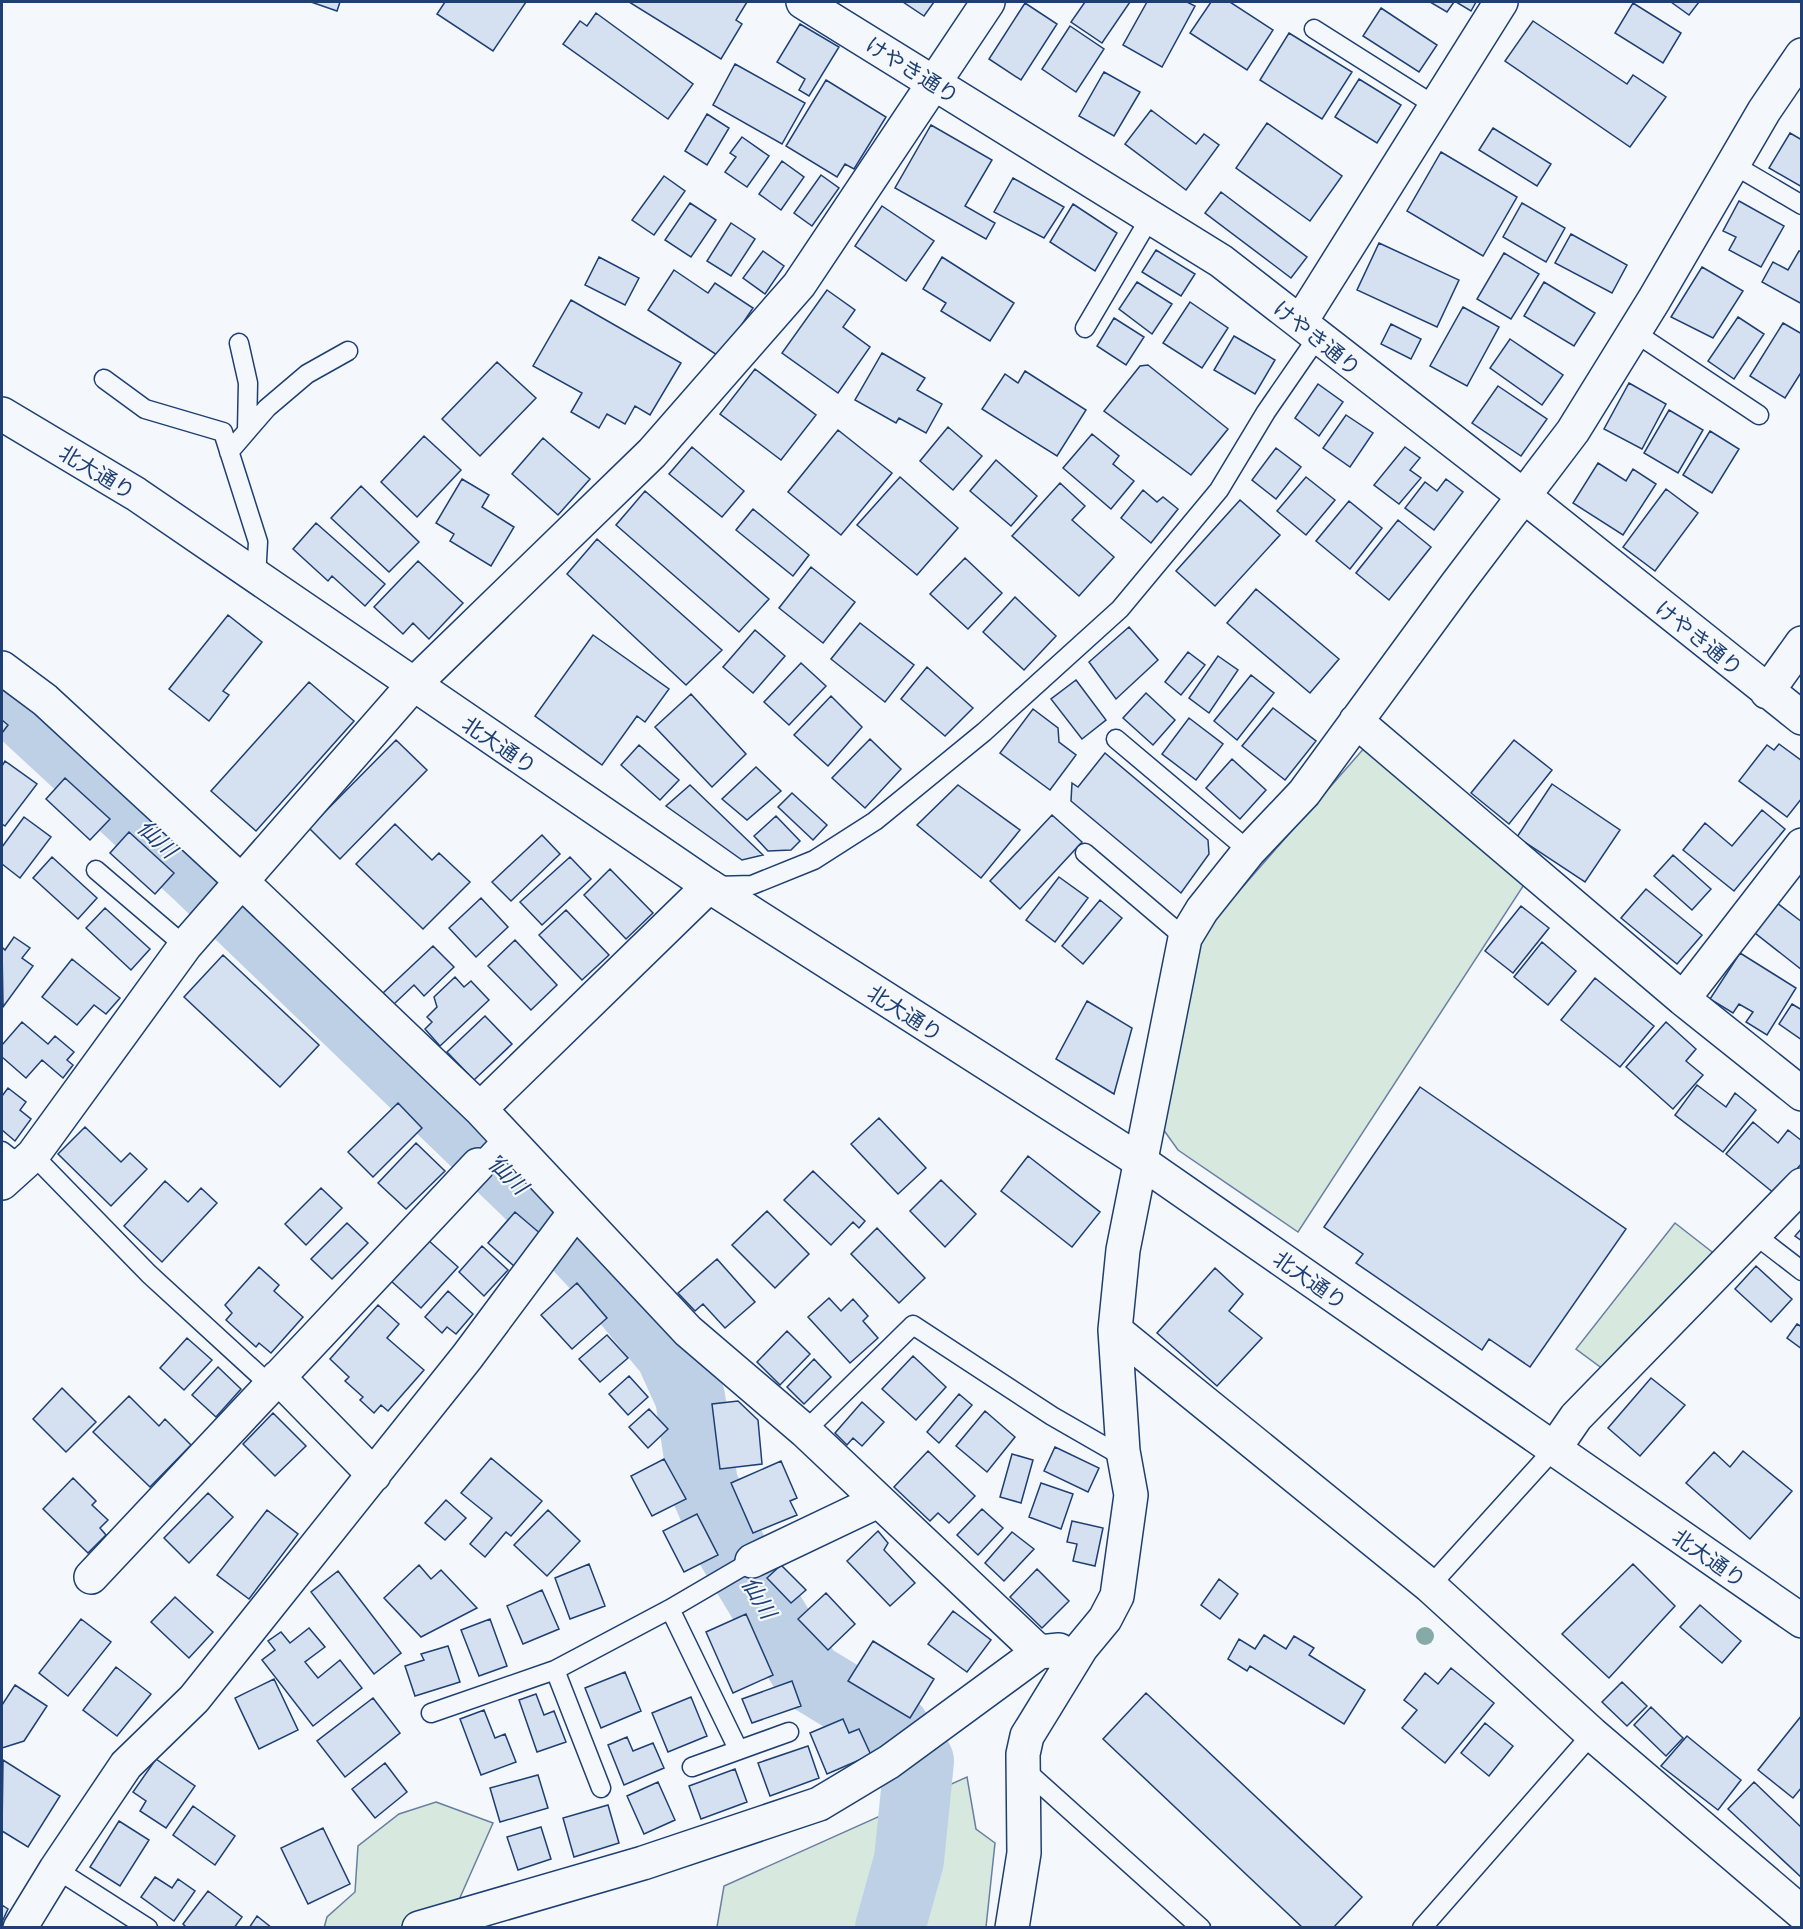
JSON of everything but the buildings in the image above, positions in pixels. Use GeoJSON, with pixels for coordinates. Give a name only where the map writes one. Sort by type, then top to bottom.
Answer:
{"type":"FeatureCollection","features":[{"type":"Feature","properties":{"kind":"street","name":"けやき通り"},"geometry":{"type":"LineString","coordinates":[[803,2],[1221,261],[1525,497],[1802,718]]}},
{"type":"Feature","properties":{"kind":"street"},"geometry":{"type":"LineString","coordinates":[[14,1164],[185,946],[413,685],[651,453],[799,285],[988,2]]}},
{"type":"Feature","properties":{"kind":"street"},"geometry":{"type":"LineString","coordinates":[[1309,329],[1434,105],[1501,2]]}},
{"type":"Feature","properties":{"kind":"street"},"geometry":{"type":"LineString","coordinates":[[1012,1928],[1024,1853],[1023,1754],[1027,1736],[1081,1648],[1105,1619],[1117,1596],[1131,1495],[1125,1458],[1115,1330],[1123,1250],[1185,938],[1202,910],[1249,851],[1305,793],[1457,584],[1573,431],[1734,165],[1764,111],[1802,55]]}},
{"type":"Feature","properties":{"kind":"street","name":"北大通り"},"geometry":{"type":"LineString","coordinates":[[2,414],[136,494],[709,886],[1140,1161],[1802,1621]]}},
{"type":"Feature","properties":{"kind":"street"},"geometry":{"type":"LineString","coordinates":[[1767,692],[1802,643]]}},
{"type":"Feature","properties":{"kind":"street"},"geometry":{"type":"LineString","coordinates":[[2,668],[45,700],[231,894],[480,1109],[494,1148],[575,1212],[688,1331],[805,1431],[1039,1652]]}},
{"type":"Feature","properties":{"kind":"street"},"geometry":{"type":"LineString","coordinates":[[1356,721],[1683,999],[1802,1094]]}},
{"type":"Feature","properties":{"kind":"street"},"geometry":{"type":"LineString","coordinates":[[1683,999],[1802,845]]}},
{"type":"Feature","properties":{"kind":"street"},"geometry":{"type":"LineString","coordinates":[[480,1109],[709,886]]}},
{"type":"Feature","properties":{"kind":"street"},"geometry":{"type":"LineString","coordinates":[[91,1577],[494,1148]]}},
{"type":"Feature","properties":{"kind":"street"},"geometry":{"type":"LineString","coordinates":[[1554,1449],[1576,1416],[1802,1185]]}},
{"type":"Feature","properties":{"kind":"street"},"geometry":{"type":"LineString","coordinates":[[20,1928],[56,1869],[126,1765],[194,1699],[374,1475],[575,1212]]}},
{"type":"Feature","properties":{"kind":"street"},"geometry":{"type":"LineString","coordinates":[[1115,1330],[1430,1586],[1592,1734],[1802,1913]]}},
{"type":"Feature","properties":{"kind":"street"},"geometry":{"type":"LineString","coordinates":[[274,1381],[374,1475]]}},
{"type":"Feature","properties":{"kind":"street"},"geometry":{"type":"LineString","coordinates":[[742,1568],[878,1501]]}},
{"type":"Feature","properties":{"kind":"street"},"geometry":{"type":"LineString","coordinates":[[419,1928],[643,1863],[819,1804],[888,1762],[1039,1652],[1081,1648]]}},
{"type":"Feature","properties":{"kind":"lane"},"geometry":{"type":"LineString","coordinates":[[1314,29],[1434,105]]}},
{"type":"Feature","properties":{"kind":"lane"},"geometry":{"type":"LineString","coordinates":[[1734,165],[1802,205]]}},
{"type":"Feature","properties":{"kind":"lane"},"geometry":{"type":"LineString","coordinates":[[1085,328],[1151,216]]}},
{"type":"Feature","properties":{"kind":"lane"},"geometry":{"type":"LineString","coordinates":[[709,886],[752,885],[814,860],[875,821],[984,732],[1103,625],[1120,609],[1219,490],[1266,412],[1309,329]]}},
{"type":"Feature","properties":{"kind":"lane"},"geometry":{"type":"LineString","coordinates":[[1634,332],[1759,415]]}},
{"type":"Feature","properties":{"kind":"lane"},"geometry":{"type":"LineString","coordinates":[[239,343],[248,383],[247,431]]}},
{"type":"Feature","properties":{"kind":"lane"},"geometry":{"type":"LineString","coordinates":[[230,452],[267,408],[307,374],[348,351]]}},
{"type":"Feature","properties":{"kind":"lane"},"geometry":{"type":"LineString","coordinates":[[104,379],[145,409],[223,432],[258,543],[256,578]]}},
{"type":"Feature","properties":{"kind":"lane"},"geometry":{"type":"LineString","coordinates":[[1116,739],[1249,851]]}},
{"type":"Feature","properties":{"kind":"lane"},"geometry":{"type":"LineString","coordinates":[[1086,853],[1185,938]]}},
{"type":"Feature","properties":{"kind":"lane"},"geometry":{"type":"LineString","coordinates":[[96,870],[185,946]]}},
{"type":"Feature","properties":{"kind":"lane"},"geometry":{"type":"LineString","coordinates":[[14,1164],[149,1274],[274,1381]]}},
{"type":"Feature","properties":{"kind":"lane"},"geometry":{"type":"LineString","coordinates":[[1754,1234],[1802,1271]]}},
{"type":"Feature","properties":{"kind":"lane"},"geometry":{"type":"LineString","coordinates":[[805,1431],[913,1325],[1052,1416],[1125,1458]]}},
{"type":"Feature","properties":{"kind":"lane"},"geometry":{"type":"LineString","coordinates":[[1430,1586],[1554,1449]]}},
{"type":"Feature","properties":{"kind":"lane"},"geometry":{"type":"LineString","coordinates":[[431,1713],[555,1670],[742,1568]]}},
{"type":"Feature","properties":{"kind":"lane"},"geometry":{"type":"LineString","coordinates":[[670,1609],[738,1749]]}},
{"type":"Feature","properties":{"kind":"lane"},"geometry":{"type":"LineString","coordinates":[[555,1670],[601,1788]]}},
{"type":"Feature","properties":{"kind":"lane"},"geometry":{"type":"LineString","coordinates":[[692,1767],[789,1732]]}},
{"type":"Feature","properties":{"kind":"lane"},"geometry":{"type":"LineString","coordinates":[[1422,1928],[1592,1734]]}},
{"type":"Feature","properties":{"kind":"lane"},"geometry":{"type":"LineString","coordinates":[[1024,1769],[1201,1928]]}},
{"type":"Feature","properties":{"kind":"lane"},"geometry":{"type":"LineString","coordinates":[[56,1869],[148,1928]]}},
{"type":"Feature","properties":{"kind":"shaded area"},"geometry":{"type":"Polygon","coordinates":[[[1366,746],[1527,880],[1298,1232],[1178,1150],[1163,1129],[1173,1083],[1196,940],[1366,746]]]}},
{"type":"Feature","properties":{"kind":"shaded area"},"geometry":{"type":"Polygon","coordinates":[[[1675,1223],[1716,1255],[1603,1369],[1576,1349],[1675,1223]]]}},
{"type":"Feature","properties":{"kind":"shaded area"},"geometry":{"type":"Polygon","coordinates":[[[967,1777],[976,1829],[995,1843],[986,1927],[717,1927],[724,1886],[967,1777]]]}},
{"type":"Feature","properties":{"kind":"shaded area"},"geometry":{"type":"Polygon","coordinates":[[[436,1802],[493,1823],[447,1927],[324,1928],[327,1917],[355,1892],[358,1846],[399,1814],[436,1802]]]}},
{"type":"Feature","properties":{"kind":"waterway","name":"仙川"},"geometry":{"type":"LineString","coordinates":[[2,693],[198,874],[527,1191],[607,1277],[670,1353],[690,1397],[703,1484],[732,1550],[808,1676],[895,1729]]}},
{"type":"Feature","properties":{"kind":"waterway","name":"仙川"},"geometry":{"type":"LineString","coordinates":[[890,1928],[909,1860],[919,1761]]}}]}
